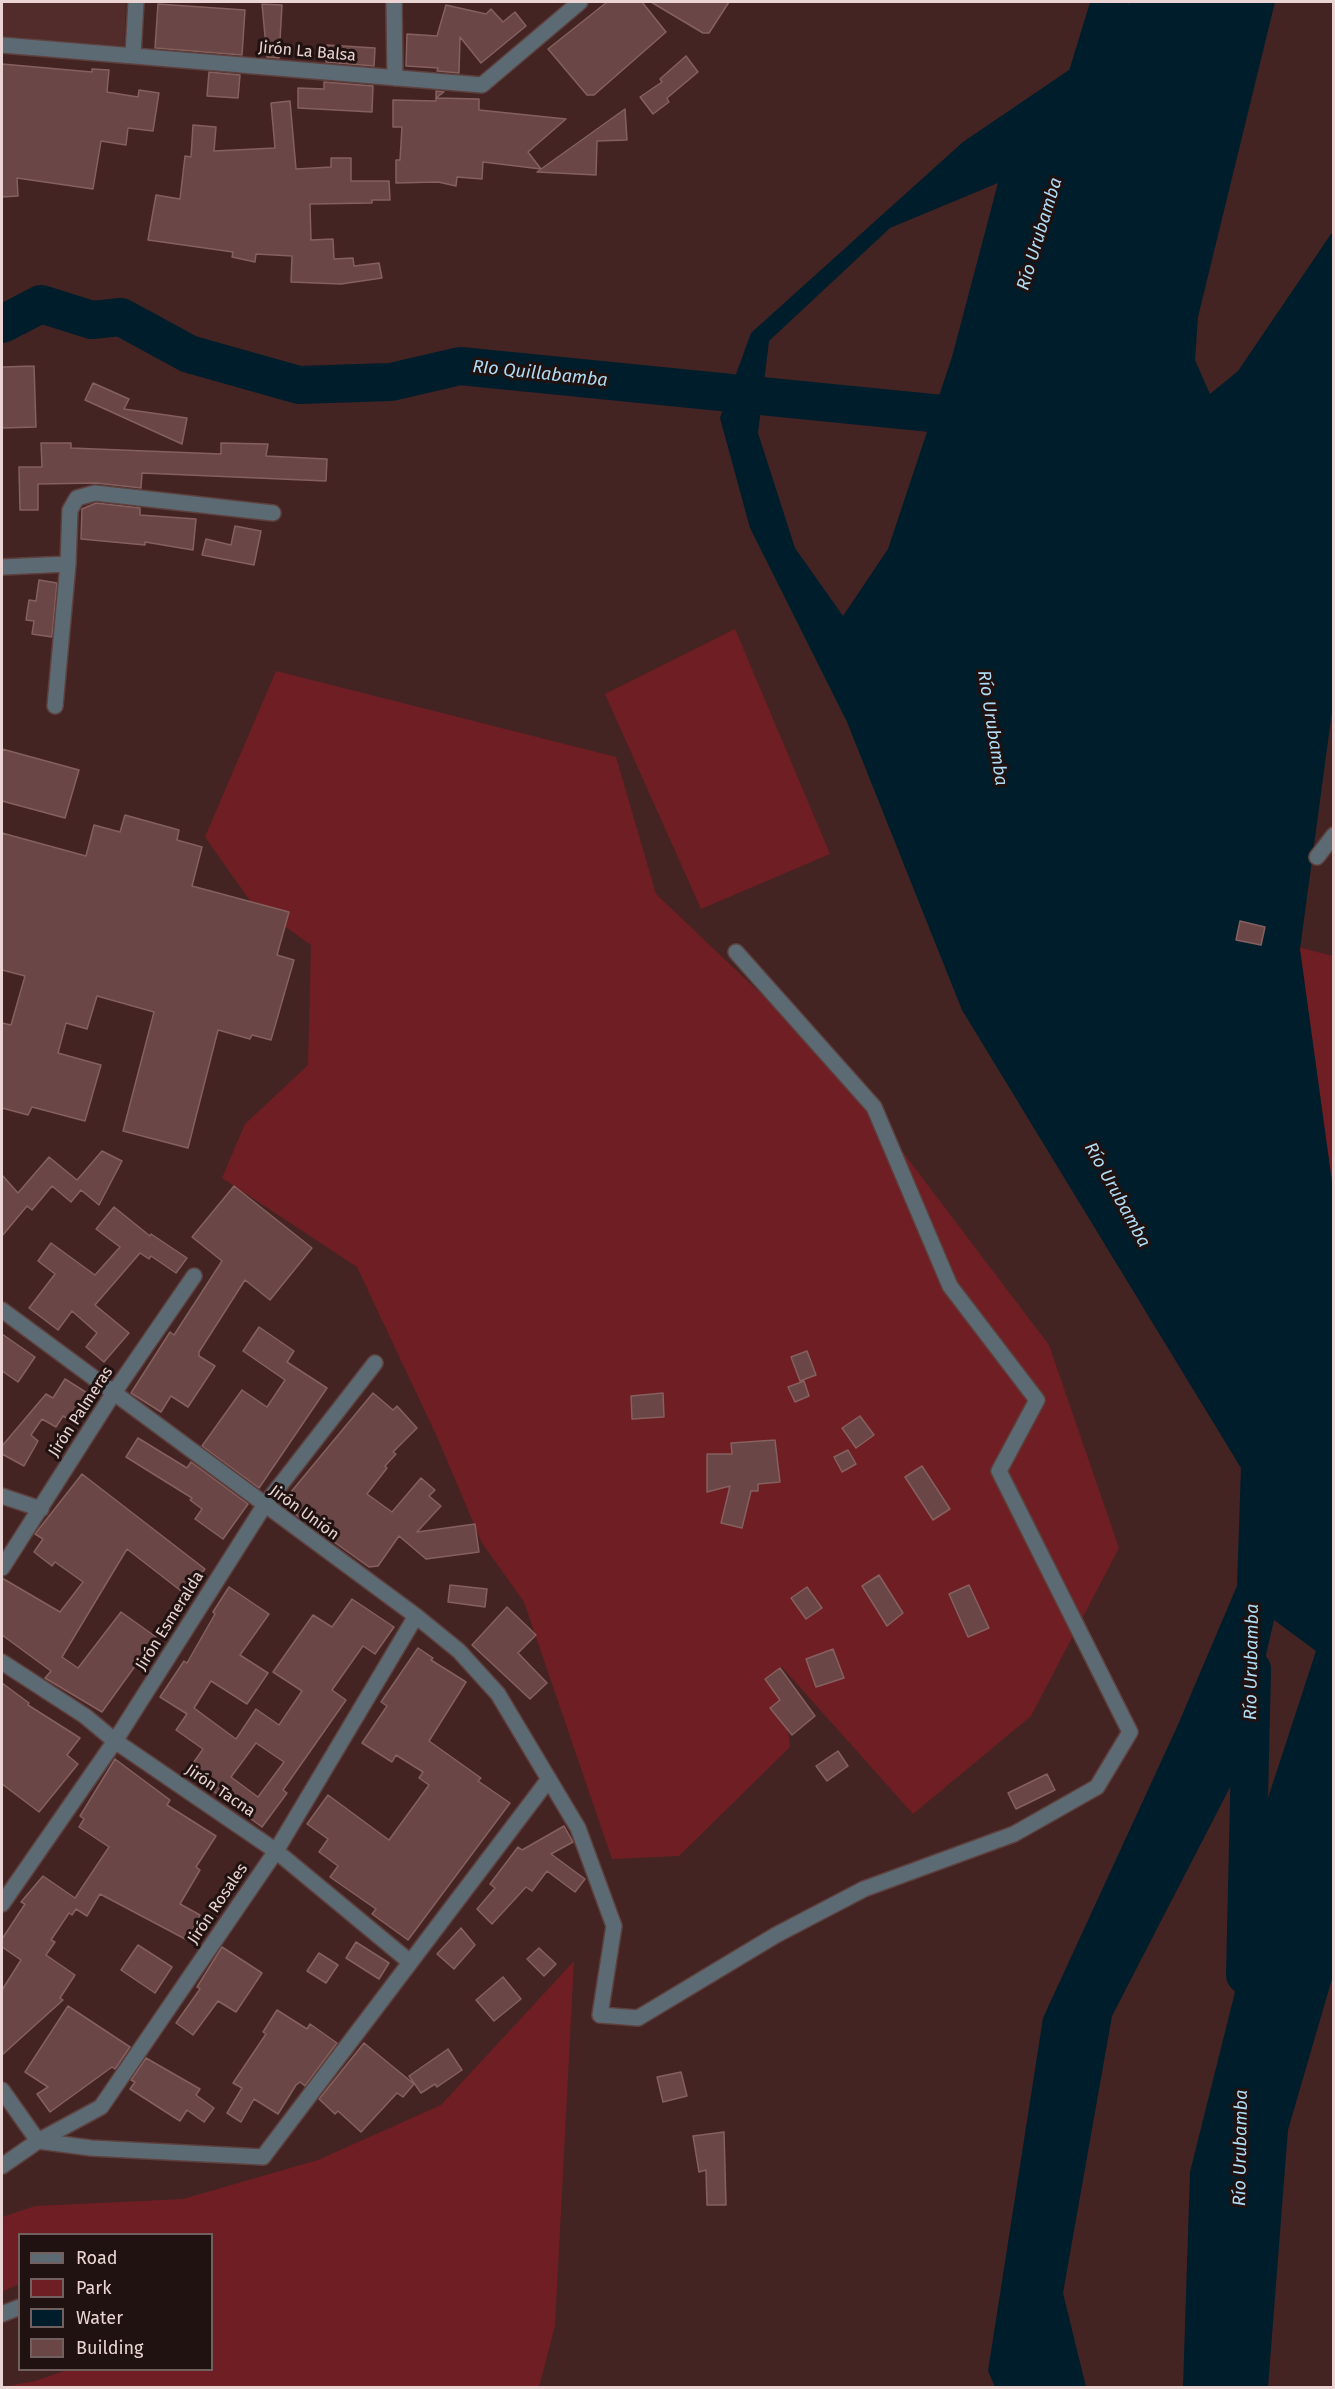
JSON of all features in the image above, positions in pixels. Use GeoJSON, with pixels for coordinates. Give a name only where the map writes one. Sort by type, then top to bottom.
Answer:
{"type":"FeatureCollection","features":[{"type":"Feature","properties":{"kind":"street"},"geometry":{"type":"LineString","coordinates":[[133,55],[136,2]]}},
{"type":"Feature","properties":{"kind":"street"},"geometry":{"type":"LineString","coordinates":[[394,2],[395,78]]}},
{"type":"Feature","properties":{"kind":"street","name":"Jirón La Balsa"},"geometry":{"type":"LineString","coordinates":[[2,45],[482,85],[580,2]]}},
{"type":"Feature","properties":{"kind":"street"},"geometry":{"type":"LineString","coordinates":[[55,706],[68,564],[70,510],[77,498],[95,493],[273,513]]}},
{"type":"Feature","properties":{"kind":"street"},"geometry":{"type":"LineString","coordinates":[[2,567],[68,564]]}},
{"type":"Feature","properties":{"kind":"street"},"geometry":{"type":"LineString","coordinates":[[1317,857],[1334,835]]}},
{"type":"Feature","properties":{"kind":"street","name":"Jirón Unión"},"geometry":{"type":"LineString","coordinates":[[2,1310],[264,1506],[416,1616],[459,1651],[498,1694],[578,1828],[615,1926],[600,2014],[638,2018],[776,1935],[864,1889],[1014,1834],[1096,1787],[1130,1732],[999,1470],[1037,1400],[950,1286],[874,1107],[736,952]]}},
{"type":"Feature","properties":{"kind":"street","name":"Jirón Palmeras"},"geometry":{"type":"LineString","coordinates":[[2,1568],[113,1394],[194,1276]]}},
{"type":"Feature","properties":{"kind":"street","name":"Jirón Esmeralda"},"geometry":{"type":"LineString","coordinates":[[2,1904],[115,1741],[264,1506],[375,1363]]}},
{"type":"Feature","properties":{"kind":"street"},"geometry":{"type":"LineString","coordinates":[[2,1496],[41,1509]]}},
{"type":"Feature","properties":{"kind":"street","name":"Jirón Rosales"},"geometry":{"type":"LineString","coordinates":[[2,2166],[38,2141],[101,2107],[276,1851],[416,1616]]}},
{"type":"Feature","properties":{"kind":"street","name":"Jirón Tacna"},"geometry":{"type":"LineString","coordinates":[[2,1662],[85,1716],[115,1741],[276,1851],[410,1962]]}},
{"type":"Feature","properties":{"kind":"street"},"geometry":{"type":"LineString","coordinates":[[2,2090],[38,2141],[90,2148],[263,2157],[549,1779]]}},
{"type":"Feature","properties":{"kind":"street"},"geometry":{"type":"LineString","coordinates":[[2,2314],[18,2308]]}},
{"type":"Feature","properties":{"kind":"shaded area"},"geometry":{"type":"Polygon","coordinates":[[[2,2],[126,2],[124,46],[2,36],[2,2]]]}},
{"type":"Feature","properties":{"kind":"green space"},"geometry":{"type":"Polygon","coordinates":[[[735,629],[830,854],[701,909],[605,694],[735,629]]]}},
{"type":"Feature","properties":{"kind":"green space"},"geometry":{"type":"Polygon","coordinates":[[[276,671],[616,757],[656,894],[839,1068],[1049,1345],[1119,1548],[1031,1716],[913,1814],[781,1666],[790,1747],[679,1856],[612,1859],[524,1602],[482,1543],[438,1439],[357,1267],[222,1178],[245,1124],[308,1065],[311,945],[251,902],[205,837],[276,671]]]}},
{"type":"Feature","properties":{"kind":"green space"},"geometry":{"type":"Polygon","coordinates":[[[1177,916],[1333,956],[1333,1206],[1177,916]]]}},
{"type":"Feature","properties":{"kind":"green space"},"geometry":{"type":"Polygon","coordinates":[[[574,1961],[555,2326],[539,2387],[2,2387],[35,2381],[64,2371],[213,2371],[213,2233],[18,2233],[18,2284],[2,2292],[2,2217],[35,2206],[183,2199],[318,2160],[441,2105],[574,1961]]]}},
{"type":"Feature","properties":{"kind":"water"},"geometry":{"type":"Polygon","coordinates":[[[1131,2],[1275,2],[1198,317],[1195,360],[1210,394],[1238,371],[1333,231],[1334,697],[1300,949],[1334,1196],[1334,1972],[1288,2130],[1268,2387],[1183,2387],[1190,2172],[1234,1996],[1268,1798],[1316,1651],[1274,1620],[1241,1766],[1112,2016],[1063,2293],[1086,2387],[995,2387],[988,2371],[1043,2018],[1177,1727],[1237,1586],[1241,1468],[962,1010],[847,722],[750,528],[720,418],[751,333],[963,142],[1094,53],[1131,2]],[[998,183],[890,228],[769,341],[758,433],[795,548],[843,616],[888,549],[952,357],[998,183]]]}},
{"type":"Feature","properties":{"kind":"building"},"geometry":{"type":"Polygon","coordinates":[[[607,2],[642,2],[666,32],[594,95],[587,95],[548,49],[607,2]]]}},
{"type":"Feature","properties":{"kind":"building"},"geometry":{"type":"Polygon","coordinates":[[[651,2],[729,2],[709,33],[703,33],[651,2]]]}},
{"type":"Feature","properties":{"kind":"building"},"geometry":{"type":"Polygon","coordinates":[[[158,4],[245,10],[242,55],[155,48],[158,4]]]}},
{"type":"Feature","properties":{"kind":"building"},"geometry":{"type":"Polygon","coordinates":[[[262,4],[282,5],[279,58],[267,57],[262,4]]]}},
{"type":"Feature","properties":{"kind":"building"},"geometry":{"type":"Polygon","coordinates":[[[446,5],[486,14],[491,9],[503,22],[515,12],[526,26],[481,63],[460,37],[459,73],[437,71],[438,68],[406,66],[407,34],[437,36],[446,5]]]}},
{"type":"Feature","properties":{"kind":"building"},"geometry":{"type":"Polygon","coordinates":[[[327,45],[375,48],[374,66],[326,62],[327,45]]]}},
{"type":"Feature","properties":{"kind":"building"},"geometry":{"type":"Polygon","coordinates":[[[686,56],[698,72],[667,98],[669,102],[653,114],[640,97],[662,82],[660,79],[686,56]]]}},
{"type":"Feature","properties":{"kind":"building"},"geometry":{"type":"Polygon","coordinates":[[[2,64],[92,72],[92,69],[109,70],[107,92],[138,97],[139,90],[159,93],[153,131],[128,128],[126,145],[101,141],[93,189],[17,178],[18,196],[2,197],[2,64]]]}},
{"type":"Feature","properties":{"kind":"building"},"geometry":{"type":"Polygon","coordinates":[[[209,72],[240,75],[238,98],[207,96],[209,72]]]}},
{"type":"Feature","properties":{"kind":"building"},"geometry":{"type":"Polygon","coordinates":[[[324,82],[373,86],[372,112],[298,108],[298,88],[324,89],[324,82]]]}},
{"type":"Feature","properties":{"kind":"building"},"geometry":{"type":"Polygon","coordinates":[[[436,91],[444,92],[436,98],[436,91]]]}},
{"type":"Feature","properties":{"kind":"building"},"geometry":{"type":"Polygon","coordinates":[[[436,98],[479,99],[479,110],[566,119],[528,152],[541,169],[483,162],[482,179],[457,177],[456,186],[438,182],[396,183],[396,160],[400,160],[402,127],[393,127],[393,100],[436,101],[436,98]]]}},
{"type":"Feature","properties":{"kind":"building"},"geometry":{"type":"Polygon","coordinates":[[[290,101],[296,169],[331,167],[331,158],[351,158],[351,181],[389,181],[390,200],[372,200],[372,203],[310,204],[311,240],[333,239],[334,259],[353,258],[354,266],[379,263],[382,278],[341,284],[291,282],[292,256],[256,254],[255,262],[232,257],[233,252],[148,240],[156,195],[180,199],[185,156],[191,157],[193,125],[216,127],[214,151],[275,148],[271,103],[290,101]]]}},
{"type":"Feature","properties":{"kind":"building"},"geometry":{"type":"Polygon","coordinates":[[[625,109],[627,140],[597,141],[596,175],[537,172],[625,109]]]}},
{"type":"Feature","properties":{"kind":"building"},"geometry":{"type":"Polygon","coordinates":[[[34,366],[36,427],[2,428],[2,367],[34,366]]]}},
{"type":"Feature","properties":{"kind":"building"},"geometry":{"type":"Polygon","coordinates":[[[93,383],[129,399],[124,409],[187,418],[182,444],[85,400],[93,383]]]}},
{"type":"Feature","properties":{"kind":"building"},"geometry":{"type":"Polygon","coordinates":[[[41,443],[71,443],[71,448],[221,454],[221,443],[268,444],[266,456],[327,459],[326,481],[142,473],[141,488],[96,483],[38,484],[38,510],[20,510],[19,467],[42,467],[41,443]]]}},
{"type":"Feature","properties":{"kind":"building"},"geometry":{"type":"Polygon","coordinates":[[[96,503],[140,508],[140,515],[196,519],[193,550],[145,542],[145,545],[81,539],[82,509],[96,503]]]}},
{"type":"Feature","properties":{"kind":"building"},"geometry":{"type":"Polygon","coordinates":[[[235,526],[261,531],[254,565],[202,555],[206,539],[231,545],[235,526]]]}},
{"type":"Feature","properties":{"kind":"building"},"geometry":{"type":"Polygon","coordinates":[[[39,580],[57,583],[52,637],[32,634],[34,621],[26,620],[29,600],[36,601],[39,580]]]}},
{"type":"Feature","properties":{"kind":"building"},"geometry":{"type":"Polygon","coordinates":[[[2,749],[79,770],[65,818],[2,801],[2,749]]]}},
{"type":"Feature","properties":{"kind":"building"},"geometry":{"type":"Polygon","coordinates":[[[125,815],[179,830],[177,840],[202,847],[192,886],[289,912],[277,955],[294,960],[271,1040],[252,1035],[250,1039],[218,1030],[188,1148],[123,1131],[154,1012],[97,996],[87,1029],[66,1023],[58,1053],[101,1065],[85,1121],[32,1107],[28,1115],[2,1108],[2,1023],[11,1025],[25,976],[2,970],[2,833],[86,856],[94,825],[120,832],[125,815]]]}},
{"type":"Feature","properties":{"kind":"building"},"geometry":{"type":"Polygon","coordinates":[[[1240,921],[1265,927],[1261,945],[1236,940],[1240,921]]]}},
{"type":"Feature","properties":{"kind":"building"},"geometry":{"type":"Polygon","coordinates":[[[102,1151],[122,1161],[99,1205],[81,1190],[71,1202],[52,1186],[32,1210],[27,1206],[2,1236],[2,1175],[18,1193],[49,1157],[77,1180],[102,1151]]]}},
{"type":"Feature","properties":{"kind":"building"},"geometry":{"type":"Polygon","coordinates":[[[234,1186],[312,1248],[270,1300],[245,1280],[199,1352],[199,1356],[215,1366],[188,1407],[171,1396],[161,1412],[131,1393],[170,1332],[174,1335],[222,1261],[192,1237],[234,1186]]]}},
{"type":"Feature","properties":{"kind":"building"},"geometry":{"type":"Polygon","coordinates":[[[114,1207],[150,1236],[151,1234],[187,1258],[176,1273],[151,1256],[149,1259],[140,1253],[95,1305],[129,1333],[104,1362],[86,1347],[97,1333],[72,1311],[58,1330],[29,1308],[55,1274],[38,1261],[51,1243],[95,1275],[120,1247],[96,1229],[114,1207]]]}},
{"type":"Feature","properties":{"kind":"building"},"geometry":{"type":"Polygon","coordinates":[[[259,1327],[294,1351],[287,1362],[327,1388],[259,1488],[202,1446],[242,1390],[267,1407],[285,1380],[243,1351],[259,1327]]]}},
{"type":"Feature","properties":{"kind":"building"},"geometry":{"type":"Polygon","coordinates":[[[2,1334],[35,1357],[18,1382],[2,1371],[2,1334]]]}},
{"type":"Feature","properties":{"kind":"building"},"geometry":{"type":"Polygon","coordinates":[[[807,1351],[816,1375],[800,1381],[791,1357],[807,1351]]]}},
{"type":"Feature","properties":{"kind":"building"},"geometry":{"type":"Polygon","coordinates":[[[65,1379],[92,1396],[80,1416],[73,1411],[68,1419],[63,1416],[56,1427],[42,1419],[31,1435],[38,1441],[24,1466],[2,1454],[2,1446],[46,1394],[53,1398],[65,1379]]]}},
{"type":"Feature","properties":{"kind":"building"},"geometry":{"type":"Polygon","coordinates":[[[804,1381],[809,1396],[795,1402],[788,1387],[804,1381]]]}},
{"type":"Feature","properties":{"kind":"building"},"geometry":{"type":"Polygon","coordinates":[[[373,1393],[393,1410],[397,1406],[417,1428],[393,1452],[396,1454],[385,1466],[387,1468],[367,1494],[392,1512],[421,1478],[435,1490],[429,1496],[441,1506],[417,1532],[475,1524],[479,1552],[426,1559],[399,1536],[378,1566],[369,1567],[281,1504],[373,1393]]]}},
{"type":"Feature","properties":{"kind":"building"},"geometry":{"type":"Polygon","coordinates":[[[663,1393],[664,1417],[632,1419],[631,1396],[663,1393]]]}},
{"type":"Feature","properties":{"kind":"building"},"geometry":{"type":"Polygon","coordinates":[[[860,1416],[874,1435],[856,1448],[842,1428],[860,1416]]]}},
{"type":"Feature","properties":{"kind":"building"},"geometry":{"type":"Polygon","coordinates":[[[138,1438],[187,1468],[191,1462],[248,1504],[223,1539],[195,1519],[202,1509],[190,1500],[192,1498],[126,1457],[138,1438]]]}},
{"type":"Feature","properties":{"kind":"building"},"geometry":{"type":"Polygon","coordinates":[[[775,1440],[780,1482],[758,1484],[758,1491],[751,1491],[742,1528],[721,1523],[730,1486],[707,1492],[707,1454],[732,1454],[731,1443],[775,1440]]]}},
{"type":"Feature","properties":{"kind":"building"},"geometry":{"type":"Polygon","coordinates":[[[848,1450],[856,1464],[842,1472],[834,1457],[848,1450]]]}},
{"type":"Feature","properties":{"kind":"building"},"geometry":{"type":"Polygon","coordinates":[[[922,1466],[950,1509],[933,1520],[905,1477],[922,1466]]]}},
{"type":"Feature","properties":{"kind":"building"},"geometry":{"type":"Polygon","coordinates":[[[82,1474],[205,1569],[185,1594],[127,1549],[62,1657],[78,1668],[121,1612],[156,1637],[102,1712],[45,1678],[51,1671],[2,1635],[2,1578],[60,1612],[83,1582],[55,1562],[52,1566],[34,1552],[43,1539],[35,1534],[82,1474]]]}},
{"type":"Feature","properties":{"kind":"building"},"geometry":{"type":"Polygon","coordinates":[[[879,1575],[903,1613],[887,1626],[862,1586],[879,1575]]]}},
{"type":"Feature","properties":{"kind":"building"},"geometry":{"type":"Polygon","coordinates":[[[450,1585],[487,1589],[485,1607],[448,1602],[450,1585]]]}},
{"type":"Feature","properties":{"kind":"building"},"geometry":{"type":"Polygon","coordinates":[[[969,1585],[989,1628],[968,1637],[949,1594],[969,1585]]]}},
{"type":"Feature","properties":{"kind":"building"},"geometry":{"type":"Polygon","coordinates":[[[229,1587],[269,1614],[240,1655],[268,1673],[247,1704],[211,1681],[194,1708],[236,1739],[256,1709],[279,1725],[302,1691],[273,1672],[313,1615],[332,1627],[352,1599],[394,1627],[375,1654],[363,1646],[332,1690],[346,1700],[283,1790],[287,1793],[262,1827],[187,1772],[203,1749],[176,1730],[187,1714],[160,1697],[184,1661],[187,1663],[215,1614],[213,1612],[229,1587]],[[256,1743],[231,1777],[258,1797],[284,1762],[256,1743]]]}},
{"type":"Feature","properties":{"kind":"building"},"geometry":{"type":"Polygon","coordinates":[[[807,1587],[822,1608],[806,1619],[791,1598],[807,1587]]]}},
{"type":"Feature","properties":{"kind":"building"},"geometry":{"type":"Polygon","coordinates":[[[507,1607],[536,1635],[518,1653],[547,1683],[530,1699],[472,1645],[507,1607]]]}},
{"type":"Feature","properties":{"kind":"building"},"geometry":{"type":"Polygon","coordinates":[[[418,1648],[433,1658],[431,1660],[466,1682],[429,1741],[481,1778],[478,1781],[510,1803],[408,1940],[372,1914],[376,1909],[330,1877],[338,1866],[319,1852],[328,1839],[307,1824],[328,1795],[389,1840],[429,1785],[419,1778],[423,1772],[396,1755],[392,1762],[362,1743],[387,1706],[381,1702],[418,1648]]]}},
{"type":"Feature","properties":{"kind":"building"},"geometry":{"type":"Polygon","coordinates":[[[833,1649],[844,1678],[816,1687],[806,1659],[833,1649]]]}},
{"type":"Feature","properties":{"kind":"building"},"geometry":{"type":"Polygon","coordinates":[[[780,1668],[815,1716],[792,1735],[770,1708],[780,1700],[765,1679],[780,1668]]]}},
{"type":"Feature","properties":{"kind":"building"},"geometry":{"type":"Polygon","coordinates":[[[2,1683],[29,1703],[28,1705],[80,1738],[67,1755],[78,1764],[39,1812],[2,1784],[2,1683]]]}},
{"type":"Feature","properties":{"kind":"building"},"geometry":{"type":"Polygon","coordinates":[[[838,1751],[848,1766],[827,1781],[816,1766],[838,1751]]]}},
{"type":"Feature","properties":{"kind":"building"},"geometry":{"type":"Polygon","coordinates":[[[115,1759],[170,1800],[167,1805],[216,1836],[196,1867],[200,1870],[180,1904],[200,1915],[187,1940],[100,1894],[87,1916],[76,1909],[72,1915],[69,1913],[51,1940],[55,1942],[46,1955],[75,1975],[60,1998],[63,2000],[2,2055],[2,1990],[21,1960],[2,1947],[2,1939],[25,1904],[21,1902],[43,1876],[75,1898],[109,1847],[79,1827],[84,1819],[80,1816],[115,1759]]]}},
{"type":"Feature","properties":{"kind":"building"},"geometry":{"type":"Polygon","coordinates":[[[1047,1774],[1055,1790],[1016,1809],[1008,1793],[1047,1774]]]}},
{"type":"Feature","properties":{"kind":"building"},"geometry":{"type":"Polygon","coordinates":[[[564,1826],[573,1842],[551,1854],[585,1879],[575,1892],[547,1871],[532,1891],[526,1887],[492,1924],[477,1909],[495,1888],[490,1884],[518,1847],[522,1850],[564,1826]]]}},
{"type":"Feature","properties":{"kind":"building"},"geometry":{"type":"Polygon","coordinates":[[[461,1928],[475,1945],[454,1969],[437,1954],[461,1928]]]}},
{"type":"Feature","properties":{"kind":"building"},"geometry":{"type":"Polygon","coordinates":[[[356,1942],[389,1963],[379,1979],[346,1958],[356,1942]]]}},
{"type":"Feature","properties":{"kind":"building"},"geometry":{"type":"Polygon","coordinates":[[[138,1945],[172,1967],[155,1993],[121,1970],[138,1945]]]}},
{"type":"Feature","properties":{"kind":"building"},"geometry":{"type":"Polygon","coordinates":[[[222,1947],[262,1973],[236,2012],[218,2001],[193,2035],[176,2023],[200,1989],[197,1987],[222,1947]]]}},
{"type":"Feature","properties":{"kind":"building"},"geometry":{"type":"Polygon","coordinates":[[[539,1948],[556,1964],[544,1976],[527,1959],[539,1948]]]}},
{"type":"Feature","properties":{"kind":"building"},"geometry":{"type":"Polygon","coordinates":[[[319,1953],[338,1965],[326,1983],[307,1971],[319,1953]]]}},
{"type":"Feature","properties":{"kind":"building"},"geometry":{"type":"Polygon","coordinates":[[[503,1977],[521,1999],[494,2021],[476,2000],[503,1977]]]}},
{"type":"Feature","properties":{"kind":"building"},"geometry":{"type":"Polygon","coordinates":[[[68,2006],[130,2047],[115,2069],[112,2067],[50,2112],[37,2094],[48,2087],[25,2072],[68,2006]]]}},
{"type":"Feature","properties":{"kind":"building"},"geometry":{"type":"Polygon","coordinates":[[[277,2010],[307,2029],[310,2024],[337,2043],[305,2086],[300,2082],[296,2085],[278,2114],[254,2099],[241,2122],[227,2113],[242,2088],[233,2083],[266,2034],[263,2032],[277,2010]]]}},
{"type":"Feature","properties":{"kind":"building"},"geometry":{"type":"Polygon","coordinates":[[[364,2043],[414,2084],[403,2097],[397,2093],[361,2132],[338,2111],[335,2114],[319,2099],[364,2043]]]}},
{"type":"Feature","properties":{"kind":"building"},"geometry":{"type":"Polygon","coordinates":[[[448,2049],[462,2070],[437,2087],[435,2084],[421,2093],[409,2076],[448,2049]]]}},
{"type":"Feature","properties":{"kind":"building"},"geometry":{"type":"Polygon","coordinates":[[[146,2058],[200,2089],[196,2095],[214,2108],[204,2122],[187,2110],[180,2121],[130,2089],[135,2082],[131,2080],[146,2058]]]}},
{"type":"Feature","properties":{"kind":"building"},"geometry":{"type":"Polygon","coordinates":[[[681,2072],[687,2096],[663,2102],[657,2077],[681,2072]]]}},
{"type":"Feature","properties":{"kind":"building"},"geometry":{"type":"Polygon","coordinates":[[[724,2132],[726,2205],[707,2205],[706,2170],[699,2172],[693,2136],[724,2132]]]}},
{"type":"Feature","properties":{"kind":"waterway","name":"Río Urubamba"},"geometry":{"type":"LineString","coordinates":[[1080,100],[1110,2]]}},
{"type":"Feature","properties":{"kind":"waterway","name":"RIo Quillabamba"},"geometry":{"type":"LineString","coordinates":[[2,324],[41,304],[92,320],[121,317],[189,354],[299,385],[391,382],[460,366],[982,418]]}},
{"type":"Feature","properties":{"kind":"waterway","name":"Río Urubamba"},"geometry":{"type":"LineString","coordinates":[[1245,1975],[1252,1669]]}}]}
